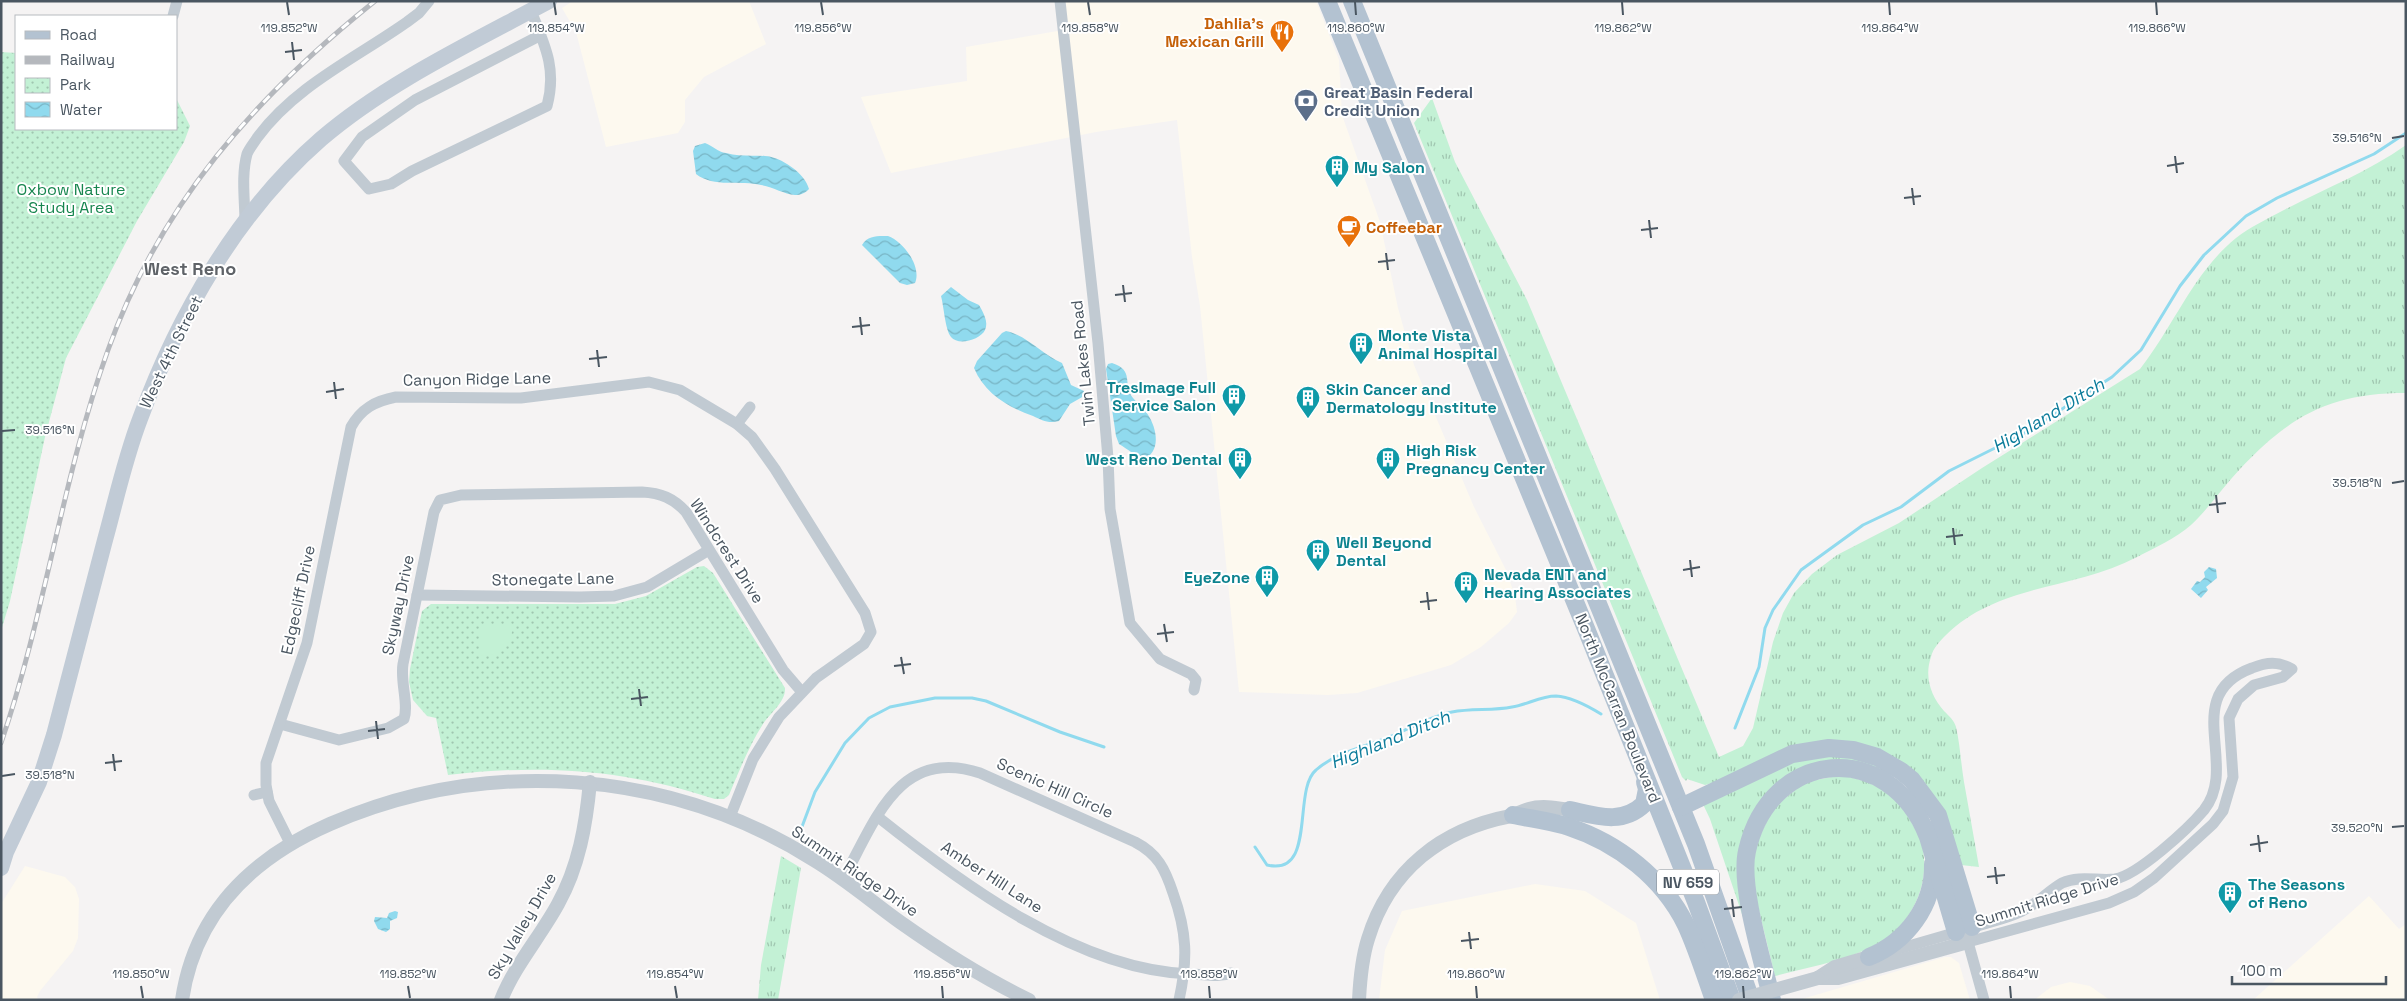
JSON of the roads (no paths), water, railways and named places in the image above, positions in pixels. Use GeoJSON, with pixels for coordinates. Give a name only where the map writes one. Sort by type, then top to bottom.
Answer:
{"type":"FeatureCollection","features":[{"type":"Feature","properties":{"kind":"main road","name":"West 4th Street"},"geometry":{"type":"LineString","coordinates":[[1,868],[4,855],[39,782],[54,735],[139,422],[158,373],[185,317],[210,274],[245,223],[296,162],[353,114],[382,94],[549,1]]}},
{"type":"Feature","properties":{"kind":"main road","name":"North McCarran Boulevard"},"geometry":{"type":"LineString","coordinates":[[1328,1],[1696,902],[1732,1000]]}},
{"type":"Feature","properties":{"kind":"main road","name":"North McCarran Boulevard"},"geometry":{"type":"LineString","coordinates":[[1352,1],[1681,807],[1736,954],[1751,1000]]}},
{"type":"Feature","properties":{"kind":"main road"},"geometry":{"type":"LineString","coordinates":[[1347,47],[1367,37]]}},
{"type":"Feature","properties":{"kind":"main road"},"geometry":{"type":"LineString","coordinates":[[1681,807],[1779,758],[1799,752],[1819,748],[1842,749],[1877,757],[1912,780],[1938,815],[1966,934]]}},
{"type":"Feature","properties":{"kind":"main road"},"geometry":{"type":"LineString","coordinates":[[1570,810],[1605,818],[1618,818],[1638,810],[1644,804],[1648,789],[1640,764]]}},
{"type":"Feature","properties":{"kind":"main road"},"geometry":{"type":"LineString","coordinates":[[1772,1000],[1744,875],[1746,857],[1751,834],[1758,819],[1773,797],[1793,781],[1820,770],[1833,768],[1861,771],[1876,776],[1897,788],[1914,808],[1928,836],[1966,934]]}},
{"type":"Feature","properties":{"kind":"main road"},"geometry":{"type":"LineString","coordinates":[[1513,815],[1555,823],[1584,833],[1623,854],[1650,876],[1675,906],[1686,925],[1714,1000]]}},
{"type":"Feature","properties":{"kind":"main road"},"geometry":{"type":"LineString","coordinates":[[1869,957],[1889,948],[1898,941],[1917,919],[1924,907],[1933,873],[1928,836]]}},
{"type":"Feature","properties":{"kind":"street"},"geometry":{"type":"LineString","coordinates":[[173,15],[177,1]]}},
{"type":"Feature","properties":{"kind":"street"},"geometry":{"type":"LineString","coordinates":[[245,223],[244,171],[248,152],[263,130],[284,106],[407,22],[419,13],[429,1]]}},
{"type":"Feature","properties":{"kind":"street","name":"Twin Lakes Road"},"geometry":{"type":"LineString","coordinates":[[1060,1],[1098,343],[1108,458],[1110,509],[1130,622],[1160,659],[1191,674],[1196,680],[1194,690]]}},
{"type":"Feature","properties":{"kind":"street"},"geometry":{"type":"LineString","coordinates":[[531,11],[541,35],[550,57],[551,90],[547,106],[412,171],[391,184],[369,189],[344,161],[362,137],[415,100],[541,35]]}},
{"type":"Feature","properties":{"kind":"street","name":"Canyon Ridge Lane"},"geometry":{"type":"LineString","coordinates":[[360,413],[374,403],[396,396],[520,398],[650,382],[680,390],[737,424],[752,436],[775,469],[865,613],[871,632],[864,644],[832,666],[801,692]]}},
{"type":"Feature","properties":{"kind":"street"},"geometry":{"type":"LineString","coordinates":[[737,424],[750,407]]}},
{"type":"Feature","properties":{"kind":"street","name":"Edgecliff Drive"},"geometry":{"type":"LineString","coordinates":[[290,843],[267,792],[266,763],[307,643],[346,440],[351,427],[360,413]]}},
{"type":"Feature","properties":{"kind":"street","name":"Windcrest Drive"},"geometry":{"type":"LineString","coordinates":[[440,500],[461,495],[656,493],[678,503],[783,670],[801,692]]}},
{"type":"Feature","properties":{"kind":"street","name":"Skyway Drive"},"geometry":{"type":"LineString","coordinates":[[280,724],[339,740],[388,728],[404,719],[406,713],[402,674],[434,512],[440,500]]}},
{"type":"Feature","properties":{"kind":"street","name":"Stonegate Lane"},"geometry":{"type":"LineString","coordinates":[[417,595],[580,598],[614,596],[647,587],[709,550]]}},
{"type":"Feature","properties":{"kind":"street","name":"Summit Ridge Drive"},"geometry":{"type":"LineString","coordinates":[[1739,1000],[1818,978],[1838,978],[1966,934],[2022,911],[2062,883],[2078,879],[2117,878],[2134,872],[2197,817],[2213,796],[2218,775],[2213,717],[2215,707],[2225,687],[2241,673],[2257,666],[2275,662],[2292,669],[2283,677],[2254,685],[2238,700],[2229,718],[2234,777],[2223,811],[2213,824],[2154,878],[2134,892],[2109,902],[1966,934],[1869,957],[1835,967],[1818,978]]}},
{"type":"Feature","properties":{"kind":"street"},"geometry":{"type":"LineString","coordinates":[[730,817],[745,776],[762,741],[779,717],[801,692]]}},
{"type":"Feature","properties":{"kind":"street","name":"Scenic Hill Circle"},"geometry":{"type":"LineString","coordinates":[[843,879],[892,794],[908,780],[936,768],[952,766],[980,773],[1140,844],[1154,854],[1161,862],[1180,913],[1186,941],[1184,974],[1179,1000]]}},
{"type":"Feature","properties":{"kind":"street","name":"Summit Ridge Drive"},"geometry":{"type":"LineString","coordinates":[[182,1000],[188,968],[194,952],[221,903],[246,875],[290,843],[319,828],[368,809],[448,788],[535,780],[590,782],[656,794],[730,817],[792,847],[843,879],[945,953],[1000,986],[1029,1000]]}},
{"type":"Feature","properties":{"kind":"street","name":"Sky Valley Drive"},"geometry":{"type":"LineString","coordinates":[[501,1000],[518,965],[548,921],[566,888],[583,839],[590,782]]}},
{"type":"Feature","properties":{"kind":"street"},"geometry":{"type":"LineString","coordinates":[[254,795],[267,792]]}},
{"type":"Feature","properties":{"kind":"street"},"geometry":{"type":"LineString","coordinates":[[1359,1000],[1367,940],[1379,909],[1403,874],[1428,850],[1457,832],[1479,822],[1538,808],[1570,810]]}},
{"type":"Feature","properties":{"kind":"street","name":"Amber Hill Lane"},"geometry":{"type":"LineString","coordinates":[[878,817],[975,889],[1036,926],[1080,946],[1132,964],[1184,974],[1217,976],[1232,973]]}},
{"type":"Feature","properties":{"kind":"street"},"geometry":{"type":"LineString","coordinates":[[1966,934],[1984,1000]]}},
{"type":"Feature","properties":{"kind":"water"},"geometry":{"type":"Polygon","coordinates":[[[705,143],[720,151],[731,154],[765,156],[778,159],[798,172],[807,183],[809,189],[803,194],[795,195],[761,185],[719,182],[703,178],[696,174],[693,151],[695,146],[705,143]]]}},
{"type":"Feature","properties":{"kind":"water"},"geometry":{"type":"Polygon","coordinates":[[[877,236],[888,236],[900,244],[910,256],[916,270],[917,277],[915,283],[907,285],[900,283],[862,245],[867,239],[877,236]]]}},
{"type":"Feature","properties":{"kind":"water"},"geometry":{"type":"Polygon","coordinates":[[[951,287],[968,300],[979,305],[986,320],[986,327],[979,337],[969,341],[959,341],[951,337],[946,323],[941,296],[951,287]]]}},
{"type":"Feature","properties":{"kind":"water"},"geometry":{"type":"Polygon","coordinates":[[[1006,331],[1028,341],[1062,363],[1071,385],[1084,391],[1084,396],[1070,404],[1059,421],[1045,421],[1006,404],[984,385],[979,377],[974,368],[977,361],[1006,331]]]}},
{"type":"Feature","properties":{"kind":"water"},"geometry":{"type":"Polygon","coordinates":[[[1112,363],[1119,366],[1126,373],[1130,393],[1150,417],[1155,430],[1156,443],[1151,454],[1146,458],[1135,454],[1119,444],[1116,436],[1106,369],[1108,364],[1112,363]]]}},
{"type":"Feature","properties":{"kind":"water"},"geometry":{"type":"Polygon","coordinates":[[[2209,567],[2216,569],[2217,578],[2206,587],[2208,590],[2201,598],[2191,589],[2197,581],[2200,582],[2205,577],[2204,572],[2209,567]]]}},
{"type":"Feature","properties":{"kind":"water"},"geometry":{"type":"Polygon","coordinates":[[[398,912],[397,918],[390,921],[390,929],[386,932],[378,929],[374,921],[375,917],[387,918],[389,913],[398,912]]]}},
{"type":"Feature","properties":{"kind":"waterway","name":"Highland Ditch"},"geometry":{"type":"LineString","coordinates":[[1735,728],[1759,667],[1765,628],[1773,610],[1801,570],[1863,525],[1901,507],[1949,471],[2023,434],[2112,377],[2141,350],[2180,286],[2204,255],[2246,216],[2277,198],[2374,154],[2406,133]]}},
{"type":"Feature","properties":{"kind":"waterway","name":"Highland Ditch"},"geometry":{"type":"LineString","coordinates":[[1255,847],[1267,865],[1282,865],[1292,858],[1298,845],[1309,780],[1316,770],[1333,758],[1392,736],[1429,719],[1452,712],[1518,706],[1544,697],[1556,696],[1574,700],[1601,714]]}},
{"type":"Feature","properties":{"kind":"waterway","name":"Highland Ditch"},"geometry":{"type":"LineString","coordinates":[[800,832],[815,792],[845,743],[869,718],[890,707],[935,698],[972,698],[986,701],[1060,732],[1104,747]]}},
{"type":"Feature","properties":{"kind":"railway"},"geometry":{"type":"LineString","coordinates":[[1,743],[30,646],[78,447],[92,398],[129,297],[155,247],[184,201],[216,157],[251,115],[290,76],[375,1]]}},
{"type":"Feature","properties":{"kind":"place","name":"Dahlia's Mexican Grill"},"geometry":{"type":"Point","coordinates":[1282,53]}},
{"type":"Feature","properties":{"kind":"place","name":"Great Basin Federal Credit Union"},"geometry":{"type":"Point","coordinates":[1306,122]}},
{"type":"Feature","properties":{"kind":"place","name":"My Salon"},"geometry":{"type":"Point","coordinates":[1337,188]}},
{"type":"Feature","properties":{"kind":"place","name":"Coffeebar"},"geometry":{"type":"Point","coordinates":[1349,248]}},
{"type":"Feature","properties":{"kind":"place","name":"Monte Vista Animal Hospital"},"geometry":{"type":"Point","coordinates":[1361,365]}},
{"type":"Feature","properties":{"kind":"place","name":"TresImage Full Service Salon"},"geometry":{"type":"Point","coordinates":[1234,417]}},
{"type":"Feature","properties":{"kind":"place","name":"Skin Cancer and Dermatology Institute"},"geometry":{"type":"Point","coordinates":[1308,419]}},
{"type":"Feature","properties":{"kind":"place","name":"West Reno Dental"},"geometry":{"type":"Point","coordinates":[1240,480]}},
{"type":"Feature","properties":{"kind":"place","name":"High Risk Pregnancy Center"},"geometry":{"type":"Point","coordinates":[1388,480]}},
{"type":"Feature","properties":{"kind":"place","name":"Well Beyond Dental"},"geometry":{"type":"Point","coordinates":[1318,572]}},
{"type":"Feature","properties":{"kind":"place","name":"EyeZone"},"geometry":{"type":"Point","coordinates":[1267,598]}},
{"type":"Feature","properties":{"kind":"place","name":"Nevada ENT and Hearing Associates"},"geometry":{"type":"Point","coordinates":[1466,604]}},
{"type":"Feature","properties":{"kind":"place","name":"The Seasons of Reno"},"geometry":{"type":"Point","coordinates":[2230,914]}},
{"type":"Feature","properties":{"kind":"district","name":"West Reno"},"geometry":{"type":"Point","coordinates":[190,268]}},
{"type":"Feature","properties":{"kind":"park label","name":"Oxbow Nature Study Area"},"geometry":{"type":"Point","coordinates":[71,198]}}]}
